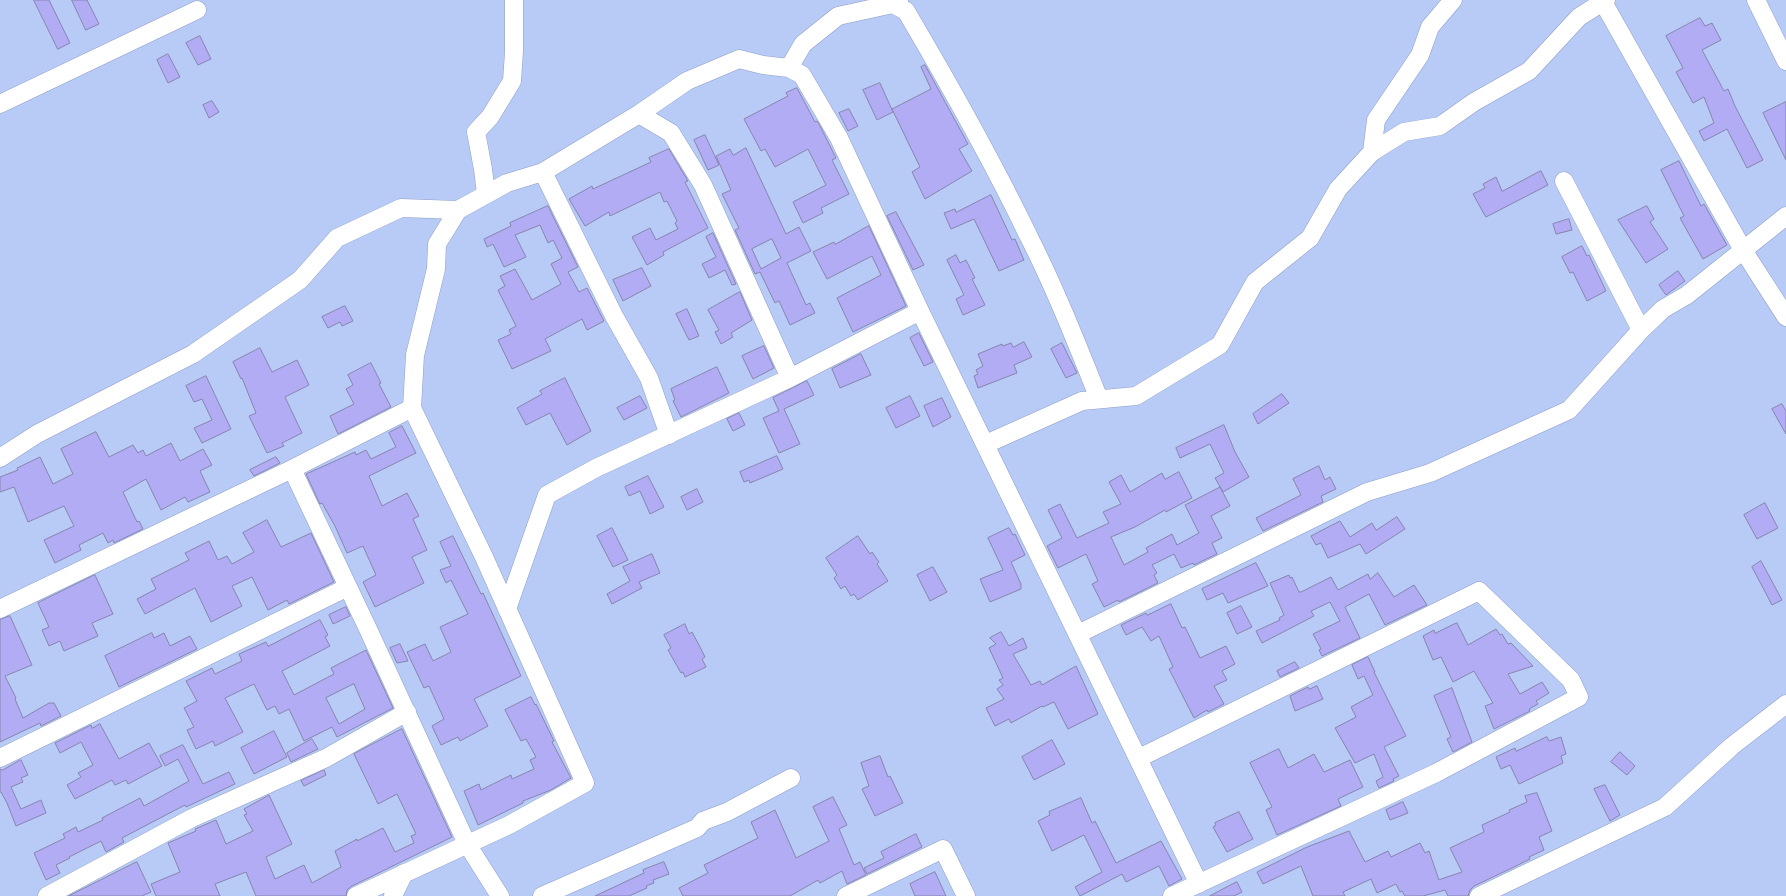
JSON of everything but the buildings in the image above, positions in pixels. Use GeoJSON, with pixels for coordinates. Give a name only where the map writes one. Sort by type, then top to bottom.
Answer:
{"type":"FeatureCollection","features":[{"type":"Feature","properties":{"kind":"street"},"geometry":{"type":"LineString","coordinates":[[486,194],[476,132],[490,117],[512,81],[514,0]]}},
{"type":"Feature","properties":{"kind":"street"},"geometry":{"type":"LineString","coordinates":[[1372,152],[1376,120],[1420,55],[1430,27],[1453,0]]}},
{"type":"Feature","properties":{"kind":"street"},"geometry":{"type":"LineString","coordinates":[[1756,0],[1786,61]]}},
{"type":"Feature","properties":{"kind":"street"},"geometry":{"type":"LineString","coordinates":[[986,444],[1082,401],[1136,396],[1220,345],[1255,282],[1310,238],[1338,189],[1372,152],[1404,132],[1440,126],[1474,102],[1529,71],[1579,17],[1605,1],[1743,250],[1786,317]]}},
{"type":"Feature","properties":{"kind":"street"},"geometry":{"type":"LineString","coordinates":[[790,68],[803,44],[838,16],[896,2],[906,11],[971,125],[1028,235],[1053,287],[1099,399]]}},
{"type":"Feature","properties":{"kind":"street"},"geometry":{"type":"LineString","coordinates":[[0,104],[197,10]]}},
{"type":"Feature","properties":{"kind":"street"},"geometry":{"type":"LineString","coordinates":[[356,896],[509,825],[585,784],[479,548],[412,408],[415,355],[436,270],[437,244],[458,210],[507,183],[543,172],[639,114],[687,81],[739,59],[763,65],[790,68],[802,75],[840,138],[920,311],[1139,758],[1198,884]]}},
{"type":"Feature","properties":{"kind":"street"},"geometry":{"type":"LineString","coordinates":[[639,114],[672,133],[703,185],[790,378]]}},
{"type":"Feature","properties":{"kind":"street"},"geometry":{"type":"LineString","coordinates":[[543,172],[614,316],[649,378],[669,435]]}},
{"type":"Feature","properties":{"kind":"street"},"geometry":{"type":"LineString","coordinates":[[1564,181],[1641,330]]}},
{"type":"Feature","properties":{"kind":"street"},"geometry":{"type":"LineString","coordinates":[[0,458],[37,434],[192,354],[300,280],[337,238],[401,208],[458,210]]}},
{"type":"Feature","properties":{"kind":"street"},"geometry":{"type":"LineString","coordinates":[[1078,634],[1367,492],[1430,473],[1570,410],[1641,330],[1663,310],[1687,295],[1786,216]]}},
{"type":"Feature","properties":{"kind":"street"},"geometry":{"type":"LineString","coordinates":[[507,610],[547,495],[596,468],[790,378],[920,311]]}},
{"type":"Feature","properties":{"kind":"street"},"geometry":{"type":"LineString","coordinates":[[0,609],[292,469],[412,408]]}},
{"type":"Feature","properties":{"kind":"street"},"geometry":{"type":"LineString","coordinates":[[292,469],[467,844],[500,896]]}},
{"type":"Feature","properties":{"kind":"street"},"geometry":{"type":"LineString","coordinates":[[0,758],[348,588]]}},
{"type":"Feature","properties":{"kind":"street"},"geometry":{"type":"LineString","coordinates":[[1139,758],[1479,591],[1571,680],[1578,697],[1436,773],[1172,896]]}},
{"type":"Feature","properties":{"kind":"street"},"geometry":{"type":"LineString","coordinates":[[1479,896],[1665,807],[1732,746],[1786,704]]}},
{"type":"Feature","properties":{"kind":"street"},"geometry":{"type":"LineString","coordinates":[[47,896],[192,818],[326,758],[407,712]]}},
{"type":"Feature","properties":{"kind":"street"},"geometry":{"type":"LineString","coordinates":[[542,896],[696,828],[703,822],[727,812],[791,778]]}},
{"type":"Feature","properties":{"kind":"street"},"geometry":{"type":"LineString","coordinates":[[846,896],[943,849],[966,896]]}},
{"type":"Feature","properties":{"kind":"street"},"geometry":{"type":"LineString","coordinates":[[394,896],[404,873]]}}]}
